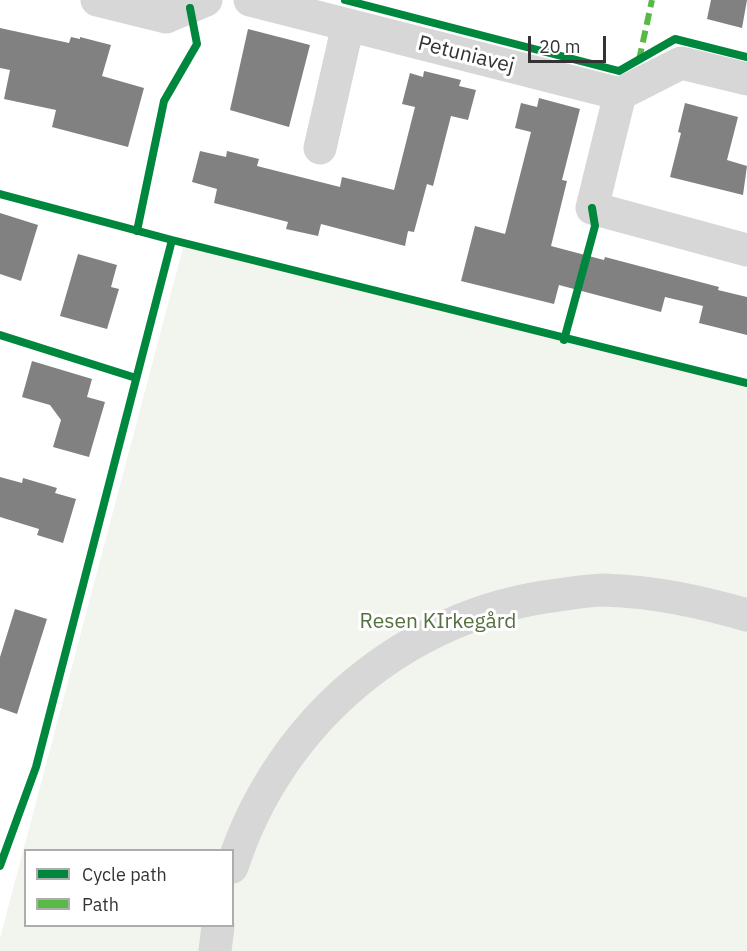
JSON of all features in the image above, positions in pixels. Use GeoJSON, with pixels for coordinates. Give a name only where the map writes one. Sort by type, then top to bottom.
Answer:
{"type":"FeatureCollection","features":[{"type":"Feature","properties":{"kind":"street"},"geometry":{"type":"LineString","coordinates":[[96,0],[166,17],[206,0]]}},
{"type":"Feature","properties":{"kind":"street","name":"Petuniavej"},"geometry":{"type":"LineString","coordinates":[[250,0],[290,5],[348,25],[620,94]]}},
{"type":"Feature","properties":{"kind":"street"},"geometry":{"type":"LineString","coordinates":[[320,148],[348,25]]}},
{"type":"Feature","properties":{"kind":"street"},"geometry":{"type":"LineString","coordinates":[[747,78],[681,63],[620,94],[592,208],[747,250]]}},
{"type":"Feature","properties":{"kind":"street"},"geometry":{"type":"LineString","coordinates":[[234,861],[244,831],[280,764],[329,706],[387,658],[454,621],[527,599],[602,590],[678,596],[747,615]]}},
{"type":"Feature","properties":{"kind":"street"},"geometry":{"type":"LineString","coordinates":[[215,951],[218,927]]}},
{"type":"Feature","properties":{"kind":"green space","name":"Resen KIrkegård"},"geometry":{"type":"Polygon","coordinates":[[[185,240],[747,383],[747,951],[0,951],[0,938],[185,240]]]}},
{"type":"Feature","properties":{"kind":"building"},"geometry":{"type":"Polygon","coordinates":[[[711,0],[747,0],[742,28],[707,19],[711,0]]]}},
{"type":"Feature","properties":{"kind":"building"},"geometry":{"type":"Polygon","coordinates":[[[0,28],[69,43],[71,37],[80,39],[80,37],[111,45],[102,76],[144,88],[128,147],[52,127],[56,110],[4,99],[10,70],[0,68],[0,28]]]}},
{"type":"Feature","properties":{"kind":"building"},"geometry":{"type":"Polygon","coordinates":[[[248,29],[310,45],[289,127],[230,110],[248,29]]]}},
{"type":"Feature","properties":{"kind":"building"},"geometry":{"type":"Polygon","coordinates":[[[424,71],[461,80],[459,86],[476,90],[468,120],[451,116],[433,186],[427,184],[414,232],[408,231],[405,246],[321,224],[318,236],[286,229],[288,222],[214,203],[217,189],[192,182],[200,151],[226,157],[227,151],[259,159],[257,166],[340,187],[342,177],[394,190],[415,107],[402,104],[410,73],[423,77],[424,71]]]}},
{"type":"Feature","properties":{"kind":"building"},"geometry":{"type":"Polygon","coordinates":[[[539,98],[580,109],[562,180],[567,181],[551,246],[604,260],[605,257],[719,287],[718,290],[747,297],[747,335],[699,323],[703,306],[665,297],[661,312],[559,285],[554,304],[461,281],[475,226],[505,234],[531,132],[515,128],[521,103],[537,107],[539,98]]]}},
{"type":"Feature","properties":{"kind":"building"},"geometry":{"type":"Polygon","coordinates":[[[685,103],[738,117],[727,160],[747,166],[743,195],[670,177],[681,133],[678,132],[685,103]]]}},
{"type":"Feature","properties":{"kind":"building"},"geometry":{"type":"Polygon","coordinates":[[[0,213],[38,225],[21,281],[0,274],[0,213]]]}},
{"type":"Feature","properties":{"kind":"building"},"geometry":{"type":"Polygon","coordinates":[[[78,254],[117,265],[111,287],[119,289],[107,329],[60,316],[78,254]]]}},
{"type":"Feature","properties":{"kind":"building"},"geometry":{"type":"Polygon","coordinates":[[[32,361],[92,379],[87,397],[105,402],[89,457],[53,447],[61,420],[50,405],[22,397],[32,361]]]}},
{"type":"Feature","properties":{"kind":"building"},"geometry":{"type":"Polygon","coordinates":[[[0,477],[22,483],[23,478],[57,488],[55,493],[76,499],[63,543],[37,535],[39,529],[0,517],[0,477]]]}},
{"type":"Feature","properties":{"kind":"building"},"geometry":{"type":"Polygon","coordinates":[[[15,609],[47,619],[17,714],[0,708],[0,657],[15,609]]]}},
{"type":"Feature","properties":{"kind":"marked path"},"geometry":{"type":"LineString","coordinates":[[639,60],[652,0]]}},
{"type":"Feature","properties":{"kind":"cycle path"},"geometry":{"type":"LineString","coordinates":[[345,0],[619,71],[675,39],[747,57]]}},
{"type":"Feature","properties":{"kind":"cycle path"},"geometry":{"type":"LineString","coordinates":[[137,231],[164,101],[197,44],[190,8]]}},
{"type":"Feature","properties":{"kind":"cycle path"},"geometry":{"type":"LineString","coordinates":[[0,194],[172,240],[747,383]]}},
{"type":"Feature","properties":{"kind":"cycle path"},"geometry":{"type":"LineString","coordinates":[[564,340],[595,226],[592,208]]}},
{"type":"Feature","properties":{"kind":"cycle path"},"geometry":{"type":"LineString","coordinates":[[0,866],[36,767],[172,240]]}},
{"type":"Feature","properties":{"kind":"cycle path"},"geometry":{"type":"LineString","coordinates":[[0,335],[136,378]]}}]}
